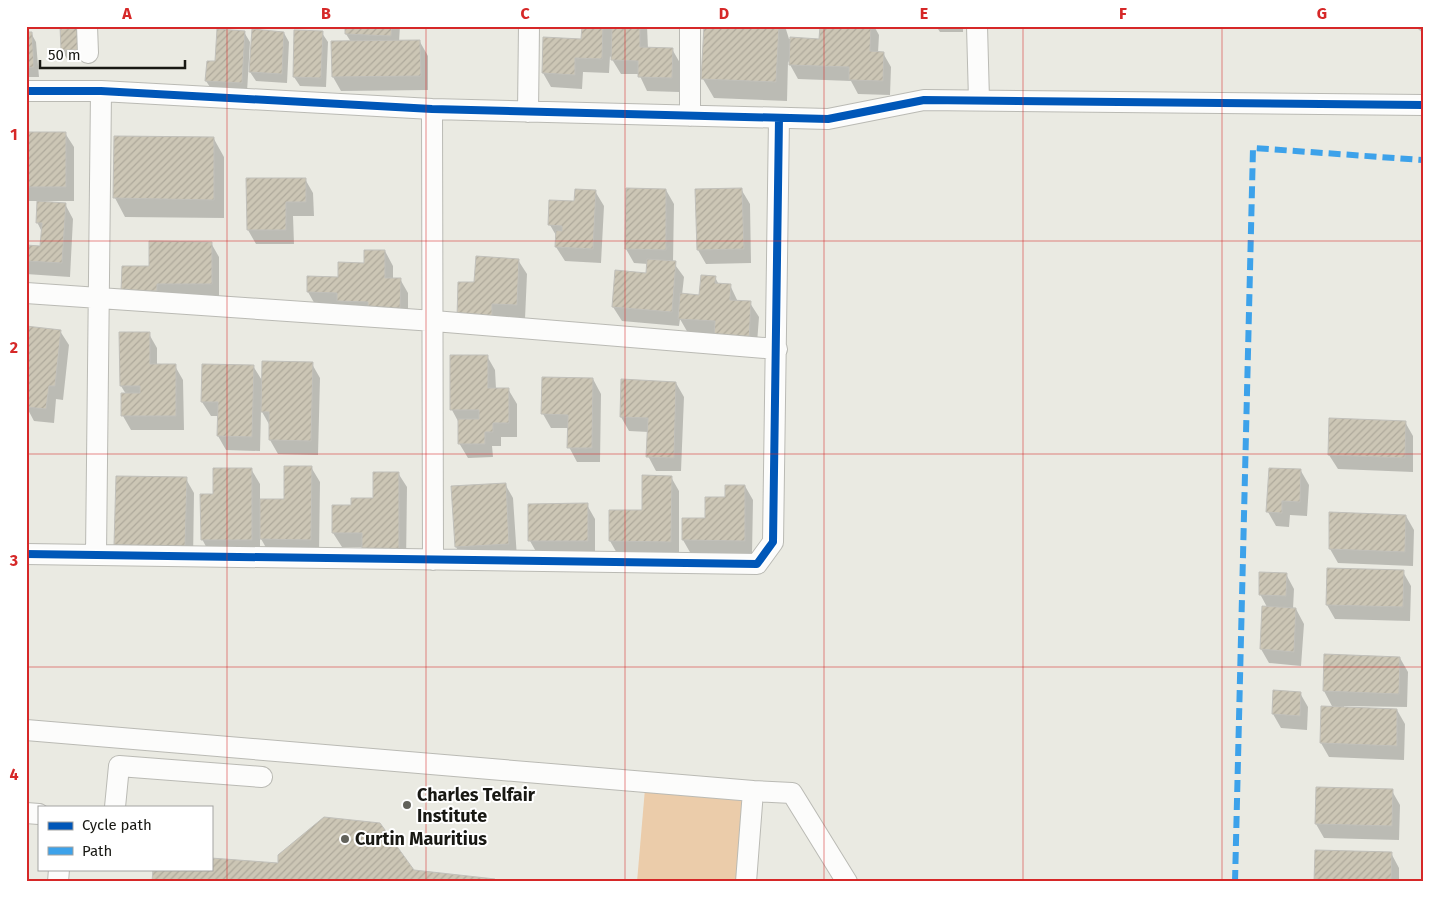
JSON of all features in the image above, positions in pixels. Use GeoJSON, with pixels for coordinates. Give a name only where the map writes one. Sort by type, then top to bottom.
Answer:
{"type":"FeatureCollection","features":[{"type":"Feature","properties":{"kind":"street"},"geometry":{"type":"LineString","coordinates":[[87,26],[88,54]]}},
{"type":"Feature","properties":{"kind":"street"},"geometry":{"type":"LineString","coordinates":[[528,112],[529,26]]}},
{"type":"Feature","properties":{"kind":"street"},"geometry":{"type":"LineString","coordinates":[[690,26],[690,116]]}},
{"type":"Feature","properties":{"kind":"street"},"geometry":{"type":"LineString","coordinates":[[977,26],[979,100]]}},
{"type":"Feature","properties":{"kind":"street"},"geometry":{"type":"LineString","coordinates":[[26,91],[101,91],[432,109],[828,119],[924,100],[1423,105]]}},
{"type":"Feature","properties":{"kind":"street"},"geometry":{"type":"LineString","coordinates":[[96,555],[101,91]]}},
{"type":"Feature","properties":{"kind":"street"},"geometry":{"type":"LineString","coordinates":[[432,109],[434,321],[433,560]]}},
{"type":"Feature","properties":{"kind":"street"},"geometry":{"type":"LineString","coordinates":[[26,554],[757,564],[774,542],[778,349],[779,118]]}},
{"type":"Feature","properties":{"kind":"street"},"geometry":{"type":"LineString","coordinates":[[26,293],[99,300],[434,321],[778,349]]}},
{"type":"Feature","properties":{"kind":"street"},"geometry":{"type":"LineString","coordinates":[[26,730],[792,793],[847,882]]}},
{"type":"Feature","properties":{"kind":"street"},"geometry":{"type":"LineString","coordinates":[[115,806],[119,766],[262,777]]}},
{"type":"Feature","properties":{"kind":"street"},"geometry":{"type":"LineString","coordinates":[[746,882],[753,791]]}},
{"type":"Feature","properties":{"kind":"shaded area"},"geometry":{"type":"Polygon","coordinates":[[[646,777],[745,787],[736,882],[637,882],[646,777]]]}},
{"type":"Feature","properties":{"kind":"building"},"geometry":{"type":"Polygon","coordinates":[[[60,26],[82,26],[82,50],[61,50],[60,26]]]}},
{"type":"Feature","properties":{"kind":"building"},"geometry":{"type":"Polygon","coordinates":[[[345,26],[392,26],[391,36],[345,34],[345,26]]]}},
{"type":"Feature","properties":{"kind":"building"},"geometry":{"type":"Polygon","coordinates":[[[582,26],[603,26],[602,59],[575,58],[575,75],[542,73],[543,37],[581,39],[582,26]]]}},
{"type":"Feature","properties":{"kind":"building"},"geometry":{"type":"Polygon","coordinates":[[[612,26],[640,26],[640,47],[673,48],[672,78],[638,77],[638,61],[611,60],[612,26]]]}},
{"type":"Feature","properties":{"kind":"building"},"geometry":{"type":"Polygon","coordinates":[[[704,26],[779,26],[776,82],[701,79],[704,26]]]}},
{"type":"Feature","properties":{"kind":"building"},"geometry":{"type":"Polygon","coordinates":[[[820,26],[871,26],[870,51],[884,52],[883,81],[849,80],[849,67],[789,65],[790,37],[819,39],[820,26]]]}},
{"type":"Feature","properties":{"kind":"building"},"geometry":{"type":"Polygon","coordinates":[[[217,29],[245,31],[242,83],[205,81],[207,61],[215,61],[217,29]]]}},
{"type":"Feature","properties":{"kind":"building"},"geometry":{"type":"Polygon","coordinates":[[[252,29],[284,32],[282,74],[249,72],[252,29]]]}},
{"type":"Feature","properties":{"kind":"building"},"geometry":{"type":"Polygon","coordinates":[[[294,30],[323,31],[321,78],[293,77],[294,30]]]}},
{"type":"Feature","properties":{"kind":"building"},"geometry":{"type":"Polygon","coordinates":[[[26,32],[32,32],[34,67],[26,68],[26,32]]]}},
{"type":"Feature","properties":{"kind":"building"},"geometry":{"type":"Polygon","coordinates":[[[420,40],[421,76],[332,77],[331,41],[420,40]]]}},
{"type":"Feature","properties":{"kind":"building"},"geometry":{"type":"Polygon","coordinates":[[[26,132],[66,132],[66,187],[26,187],[26,132]]]}},
{"type":"Feature","properties":{"kind":"building"},"geometry":{"type":"Polygon","coordinates":[[[114,136],[214,137],[214,200],[113,198],[114,136]]]}},
{"type":"Feature","properties":{"kind":"building"},"geometry":{"type":"Polygon","coordinates":[[[246,178],[306,178],[306,202],[286,202],[286,230],[247,230],[246,178]]]}},
{"type":"Feature","properties":{"kind":"building"},"geometry":{"type":"Polygon","coordinates":[[[626,188],[666,189],[666,250],[625,249],[626,188]]]}},
{"type":"Feature","properties":{"kind":"building"},"geometry":{"type":"Polygon","coordinates":[[[742,188],[744,249],[697,250],[695,189],[742,188]]]}},
{"type":"Feature","properties":{"kind":"building"},"geometry":{"type":"Polygon","coordinates":[[[575,189],[596,190],[593,249],[555,247],[556,230],[562,231],[562,226],[548,225],[549,200],[574,201],[575,189]]]}},
{"type":"Feature","properties":{"kind":"building"},"geometry":{"type":"Polygon","coordinates":[[[37,201],[66,203],[62,263],[26,261],[26,245],[40,246],[42,223],[36,223],[37,201]]]}},
{"type":"Feature","properties":{"kind":"building"},"geometry":{"type":"Polygon","coordinates":[[[149,241],[212,242],[212,284],[157,284],[157,291],[121,291],[122,266],[149,266],[149,241]]]}},
{"type":"Feature","properties":{"kind":"building"},"geometry":{"type":"Polygon","coordinates":[[[364,250],[385,250],[385,278],[401,278],[400,312],[368,311],[368,302],[337,301],[337,293],[307,292],[307,276],[338,277],[338,262],[364,263],[364,250]]]}},
{"type":"Feature","properties":{"kind":"building"},"geometry":{"type":"Polygon","coordinates":[[[476,256],[519,259],[517,305],[492,304],[492,320],[457,318],[458,282],[474,282],[476,256]]]}},
{"type":"Feature","properties":{"kind":"building"},"geometry":{"type":"Polygon","coordinates":[[[647,259],[676,261],[672,312],[612,307],[615,270],[646,273],[647,259]]]}},
{"type":"Feature","properties":{"kind":"building"},"geometry":{"type":"Polygon","coordinates":[[[701,275],[716,276],[715,283],[731,284],[730,300],[751,301],[749,342],[714,339],[715,321],[678,319],[680,293],[699,295],[701,275]]]}},
{"type":"Feature","properties":{"kind":"building"},"geometry":{"type":"Polygon","coordinates":[[[26,326],[61,330],[55,386],[49,386],[46,409],[26,407],[26,326]]]}},
{"type":"Feature","properties":{"kind":"building"},"geometry":{"type":"Polygon","coordinates":[[[119,332],[150,332],[150,364],[176,364],[176,416],[121,416],[121,393],[140,393],[140,386],[120,386],[119,332]]]}},
{"type":"Feature","properties":{"kind":"building"},"geometry":{"type":"Polygon","coordinates":[[[450,355],[488,355],[488,388],[509,388],[509,423],[493,423],[493,432],[485,432],[485,444],[458,444],[458,419],[479,419],[479,410],[450,410],[450,355]]]}},
{"type":"Feature","properties":{"kind":"building"},"geometry":{"type":"Polygon","coordinates":[[[262,361],[313,362],[311,441],[269,440],[269,412],[261,412],[262,361]]]}},
{"type":"Feature","properties":{"kind":"building"},"geometry":{"type":"Polygon","coordinates":[[[202,364],[254,365],[252,437],[217,436],[218,402],[201,402],[202,364]]]}},
{"type":"Feature","properties":{"kind":"building"},"geometry":{"type":"Polygon","coordinates":[[[542,377],[593,378],[592,448],[567,448],[568,415],[541,414],[542,377]]]}},
{"type":"Feature","properties":{"kind":"building"},"geometry":{"type":"Polygon","coordinates":[[[621,379],[676,382],[674,458],[646,457],[648,418],[620,417],[621,379]]]}},
{"type":"Feature","properties":{"kind":"building"},"geometry":{"type":"Polygon","coordinates":[[[1329,418],[1406,421],[1405,458],[1328,455],[1329,418]]]}},
{"type":"Feature","properties":{"kind":"building"},"geometry":{"type":"Polygon","coordinates":[[[284,466],[312,466],[311,540],[260,539],[260,499],[284,499],[284,466]]]}},
{"type":"Feature","properties":{"kind":"building"},"geometry":{"type":"Polygon","coordinates":[[[213,468],[252,468],[252,540],[201,540],[200,494],[213,494],[213,468]]]}},
{"type":"Feature","properties":{"kind":"building"},"geometry":{"type":"Polygon","coordinates":[[[1269,468],[1301,469],[1300,502],[1282,501],[1282,513],[1266,512],[1269,468]]]}},
{"type":"Feature","properties":{"kind":"building"},"geometry":{"type":"Polygon","coordinates":[[[373,472],[399,472],[399,551],[362,551],[362,533],[332,533],[332,505],[351,505],[351,498],[373,498],[373,472]]]}},
{"type":"Feature","properties":{"kind":"building"},"geometry":{"type":"Polygon","coordinates":[[[642,475],[672,476],[671,542],[609,541],[609,510],[642,510],[642,475]]]}},
{"type":"Feature","properties":{"kind":"building"},"geometry":{"type":"Polygon","coordinates":[[[116,476],[187,477],[185,547],[114,545],[116,476]]]}},
{"type":"Feature","properties":{"kind":"building"},"geometry":{"type":"Polygon","coordinates":[[[506,483],[509,544],[455,547],[451,486],[506,483]]]}},
{"type":"Feature","properties":{"kind":"building"},"geometry":{"type":"Polygon","coordinates":[[[725,485],[745,485],[745,541],[682,540],[682,518],[705,518],[705,497],[725,497],[725,485]]]}},
{"type":"Feature","properties":{"kind":"building"},"geometry":{"type":"Polygon","coordinates":[[[588,503],[588,541],[528,541],[528,504],[588,503]]]}},
{"type":"Feature","properties":{"kind":"building"},"geometry":{"type":"Polygon","coordinates":[[[1329,512],[1406,515],[1405,552],[1329,549],[1329,512]]]}},
{"type":"Feature","properties":{"kind":"building"},"geometry":{"type":"Polygon","coordinates":[[[1327,568],[1404,570],[1403,607],[1326,605],[1327,568]]]}},
{"type":"Feature","properties":{"kind":"building"},"geometry":{"type":"Polygon","coordinates":[[[1259,572],[1287,573],[1286,596],[1259,595],[1259,572]]]}},
{"type":"Feature","properties":{"kind":"building"},"geometry":{"type":"Polygon","coordinates":[[[1262,606],[1296,608],[1294,652],[1260,649],[1262,606]]]}},
{"type":"Feature","properties":{"kind":"building"},"geometry":{"type":"Polygon","coordinates":[[[1324,654],[1400,657],[1399,694],[1323,691],[1324,654]]]}},
{"type":"Feature","properties":{"kind":"building"},"geometry":{"type":"Polygon","coordinates":[[[1273,690],[1301,692],[1300,716],[1272,714],[1273,690]]]}},
{"type":"Feature","properties":{"kind":"building"},"geometry":{"type":"Polygon","coordinates":[[[1321,706],[1397,709],[1397,746],[1320,743],[1321,706]]]}},
{"type":"Feature","properties":{"kind":"building"},"geometry":{"type":"Polygon","coordinates":[[[1316,787],[1393,789],[1392,826],[1315,824],[1316,787]]]}},
{"type":"Feature","properties":{"kind":"building","name":"Curtin Mauritius"},"geometry":{"type":"Polygon","coordinates":[[[324,817],[380,823],[414,870],[495,879],[495,882],[152,882],[153,870],[212,870],[212,858],[278,863],[278,855],[324,817]]]}},
{"type":"Feature","properties":{"kind":"building"},"geometry":{"type":"Polygon","coordinates":[[[1315,850],[1392,852],[1391,882],[1314,882],[1315,850]]]}},
{"type":"Feature","properties":{"kind":"marked path"},"geometry":{"type":"LineString","coordinates":[[1235,882],[1253,148],[1423,160]]}},
{"type":"Feature","properties":{"kind":"cycle path"},"geometry":{"type":"LineString","coordinates":[[26,91],[101,91],[432,109],[828,119],[924,100],[1423,105]]}},
{"type":"Feature","properties":{"kind":"cycle path"},"geometry":{"type":"LineString","coordinates":[[26,554],[757,564],[773,542],[779,118]]}},
{"type":"Feature","properties":{"kind":"place","name":"Charles Telfair Institute"},"geometry":{"type":"Point","coordinates":[407,805]}},
{"type":"Feature","properties":{"kind":"place","name":"Curtin Mauritius"},"geometry":{"type":"Point","coordinates":[345,839]}}]}
